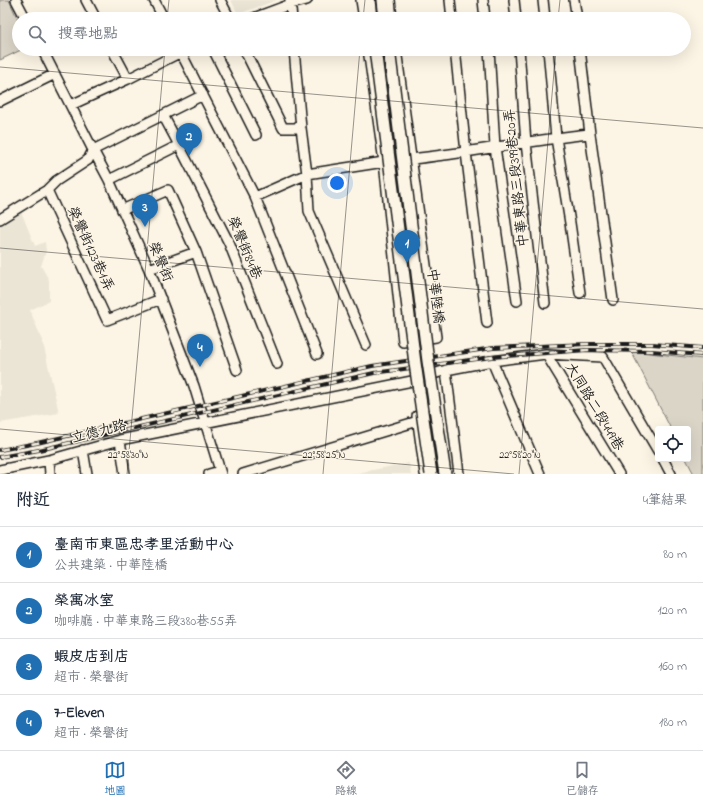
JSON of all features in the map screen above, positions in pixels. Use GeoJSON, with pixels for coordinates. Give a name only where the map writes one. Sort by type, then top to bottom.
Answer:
{"type":"FeatureCollection","features":[{"type":"Feature","properties":{"kind":"main road"},"geometry":{"type":"LineString","coordinates":[[369,0],[370,12]]}},
{"type":"Feature","properties":{"kind":"main road"},"geometry":{"type":"LineString","coordinates":[[383,0],[384,12]]}},
{"type":"Feature","properties":{"kind":"main road","name":"中華陸橋"},"geometry":{"type":"LineString","coordinates":[[376,56],[414,363],[431,474]]}},
{"type":"Feature","properties":{"kind":"main road","name":"中華陸橋"},"geometry":{"type":"LineString","coordinates":[[390,56],[428,361],[445,474]]}},
{"type":"Feature","properties":{"kind":"street"},"geometry":{"type":"LineString","coordinates":[[16,0],[22,12]]}},
{"type":"Feature","properties":{"kind":"street"},"geometry":{"type":"LineString","coordinates":[[86,0],[92,12]]}},
{"type":"Feature","properties":{"kind":"street"},"geometry":{"type":"LineString","coordinates":[[154,0],[160,12]]}},
{"type":"Feature","properties":{"kind":"street"},"geometry":{"type":"LineString","coordinates":[[220,0],[226,12]]}},
{"type":"Feature","properties":{"kind":"street"},"geometry":{"type":"LineString","coordinates":[[267,12],[290,2],[307,0]]}},
{"type":"Feature","properties":{"kind":"street"},"geometry":{"type":"LineString","coordinates":[[361,0],[363,12]]}},
{"type":"Feature","properties":{"kind":"street"},"geometry":{"type":"LineString","coordinates":[[390,0],[391,12]]}},
{"type":"Feature","properties":{"kind":"street"},"geometry":{"type":"LineString","coordinates":[[450,0],[451,12]]}},
{"type":"Feature","properties":{"kind":"street"},"geometry":{"type":"LineString","coordinates":[[483,0],[484,12]]}},
{"type":"Feature","properties":{"kind":"street"},"geometry":{"type":"LineString","coordinates":[[514,0],[515,12]]}},
{"type":"Feature","properties":{"kind":"street"},"geometry":{"type":"LineString","coordinates":[[543,0],[544,12]]}},
{"type":"Feature","properties":{"kind":"street"},"geometry":{"type":"LineString","coordinates":[[574,0],[576,12]]}},
{"type":"Feature","properties":{"kind":"street"},"geometry":{"type":"LineString","coordinates":[[290,2],[291,12]]}},
{"type":"Feature","properties":{"kind":"street","name":"榮譽街"},"geometry":{"type":"LineString","coordinates":[[46,56],[109,180],[149,269],[194,386],[220,473]]}},
{"type":"Feature","properties":{"kind":"street"},"geometry":{"type":"LineString","coordinates":[[116,56],[128,79]]}},
{"type":"Feature","properties":{"kind":"street"},"geometry":{"type":"LineString","coordinates":[[71,105],[128,79],[172,56]]}},
{"type":"Feature","properties":{"kind":"street","name":"榮譽街84巷"},"geometry":{"type":"LineString","coordinates":[[186,56],[203,95],[255,197],[318,354]]}},
{"type":"Feature","properties":{"kind":"street"},"geometry":{"type":"LineString","coordinates":[[216,56],[256,135]]}},
{"type":"Feature","properties":{"kind":"street"},"geometry":{"type":"LineString","coordinates":[[247,56],[283,128],[301,128]]}},
{"type":"Feature","properties":{"kind":"street"},"geometry":{"type":"LineString","coordinates":[[295,56],[310,211],[366,345]]}},
{"type":"Feature","properties":{"kind":"street"},"geometry":{"type":"LineString","coordinates":[[369,56],[384,162],[403,342],[436,337],[397,56]]}},
{"type":"Feature","properties":{"kind":"street"},"geometry":{"type":"LineString","coordinates":[[456,56],[487,323]]}},
{"type":"Feature","properties":{"kind":"street"},"geometry":{"type":"LineString","coordinates":[[489,56],[496,148],[518,301]]}},
{"type":"Feature","properties":{"kind":"street","name":"中華東路三段399巷20弄"},"geometry":{"type":"LineString","coordinates":[[520,56],[526,143],[545,303]]}},
{"type":"Feature","properties":{"kind":"street"},"geometry":{"type":"LineString","coordinates":[[549,56],[556,138],[580,293]]}},
{"type":"Feature","properties":{"kind":"street"},"geometry":{"type":"LineString","coordinates":[[581,56],[613,300]]}},
{"type":"Feature","properties":{"kind":"street"},"geometry":{"type":"LineString","coordinates":[[0,101],[55,74]]}},
{"type":"Feature","properties":{"kind":"street"},"geometry":{"type":"LineString","coordinates":[[0,219],[47,190],[56,181],[88,160],[93,150],[203,95]]}},
{"type":"Feature","properties":{"kind":"street","name":"榮譽街84巷"},"geometry":{"type":"LineString","coordinates":[[163,115],[229,243],[277,364]]}},
{"type":"Feature","properties":{"kind":"street"},"geometry":{"type":"LineString","coordinates":[[411,160],[590,134]]}},
{"type":"Feature","properties":{"kind":"street"},"geometry":{"type":"LineString","coordinates":[[109,180],[179,145]]}},
{"type":"Feature","properties":{"kind":"street"},"geometry":{"type":"LineString","coordinates":[[255,197],[307,174],[384,162]]}},
{"type":"Feature","properties":{"kind":"street","name":"榮譽街123巷1弄"},"geometry":{"type":"LineString","coordinates":[[47,190],[107,320],[161,299]]}},
{"type":"Feature","properties":{"kind":"street"},"geometry":{"type":"LineString","coordinates":[[122,210],[168,190],[196,252],[237,370]]}},
{"type":"Feature","properties":{"kind":"street"},"geometry":{"type":"LineString","coordinates":[[149,269],[196,252]]}},
{"type":"Feature","properties":{"kind":"street","name":"立德九路"},"geometry":{"type":"LineString","coordinates":[[6,470],[49,460],[120,440],[412,381],[446,370],[492,361],[546,354],[603,357],[655,446]]}},
{"type":"Feature","properties":{"kind":"street","name":"大同路二段449巷"},"geometry":{"type":"LineString","coordinates":[[546,354],[619,474]]}},
{"type":"Feature","properties":{"kind":"street"},"geometry":{"type":"LineString","coordinates":[[492,361],[540,474]]}},
{"type":"Feature","properties":{"kind":"street"},"geometry":{"type":"LineString","coordinates":[[446,370],[459,474]]}},
{"type":"Feature","properties":{"kind":"street"},"geometry":{"type":"LineString","coordinates":[[412,381],[425,474]]}},
{"type":"Feature","properties":{"kind":"street"},"geometry":{"type":"LineString","coordinates":[[243,474],[418,421]]}},
{"type":"Feature","properties":{"kind":"street"},"geometry":{"type":"LineString","coordinates":[[120,440],[125,474]]}},
{"type":"Feature","properties":{"kind":"street"},"geometry":{"type":"LineString","coordinates":[[83,450],[87,474]]}},
{"type":"Feature","properties":{"kind":"street"},"geometry":{"type":"LineString","coordinates":[[49,460],[50,474]]}},
{"type":"Feature","properties":{"kind":"street"},"geometry":{"type":"LineString","coordinates":[[664,462],[671,474]]}},
{"type":"Feature","properties":{"kind":"street"},"geometry":{"type":"LineString","coordinates":[[209,474],[220,473]]}},
{"type":"Feature","properties":{"kind":"shaded area"},"geometry":{"type":"Polygon","coordinates":[[[0,0],[9,0],[14,12],[12,12],[12,54],[0,60],[0,0]]]}},
{"type":"Feature","properties":{"kind":"shaded area"},"geometry":{"type":"Polygon","coordinates":[[[231,0],[277,0],[244,12],[237,12],[231,0]]]}},
{"type":"Feature","properties":{"kind":"shaded area"},"geometry":{"type":"Polygon","coordinates":[[[20,209],[35,246],[45,242],[46,251],[41,266],[49,280],[49,301],[30,310],[43,343],[59,413],[0,423],[0,221],[20,209]]]}},
{"type":"Feature","properties":{"kind":"shaded area"},"geometry":{"type":"Polygon","coordinates":[[[631,351],[703,359],[703,474],[694,474],[688,462],[691,462],[691,426],[669,426],[631,351]]]}},
{"type":"Feature","properties":{"kind":"shaded area"},"geometry":{"type":"Polygon","coordinates":[[[409,463],[411,474],[352,474],[409,463]]]}},
{"type":"Feature","properties":{"kind":"railway"},"geometry":{"type":"LineString","coordinates":[[0,450],[37,443],[372,366],[493,348],[587,344],[652,344],[703,348]]}},
{"type":"Feature","properties":{"kind":"railway"},"geometry":{"type":"LineString","coordinates":[[0,457],[39,450],[374,373],[492,357],[587,350],[651,351],[703,355]]}},
{"type":"Feature","properties":{"kind":"place","name":"榮寓冰室"},"geometry":{"type":"Point","coordinates":[189,156]}},
{"type":"Feature","properties":{"kind":"place","name":"蝦皮店到店"},"geometry":{"type":"Point","coordinates":[145,227]}},
{"type":"Feature","properties":{"kind":"place","name":"臺南市東區忠孝里活動中心"},"geometry":{"type":"Point","coordinates":[407,263]}},
{"type":"Feature","properties":{"kind":"place","name":"7-Eleven"},"geometry":{"type":"Point","coordinates":[200,367]}}]}
